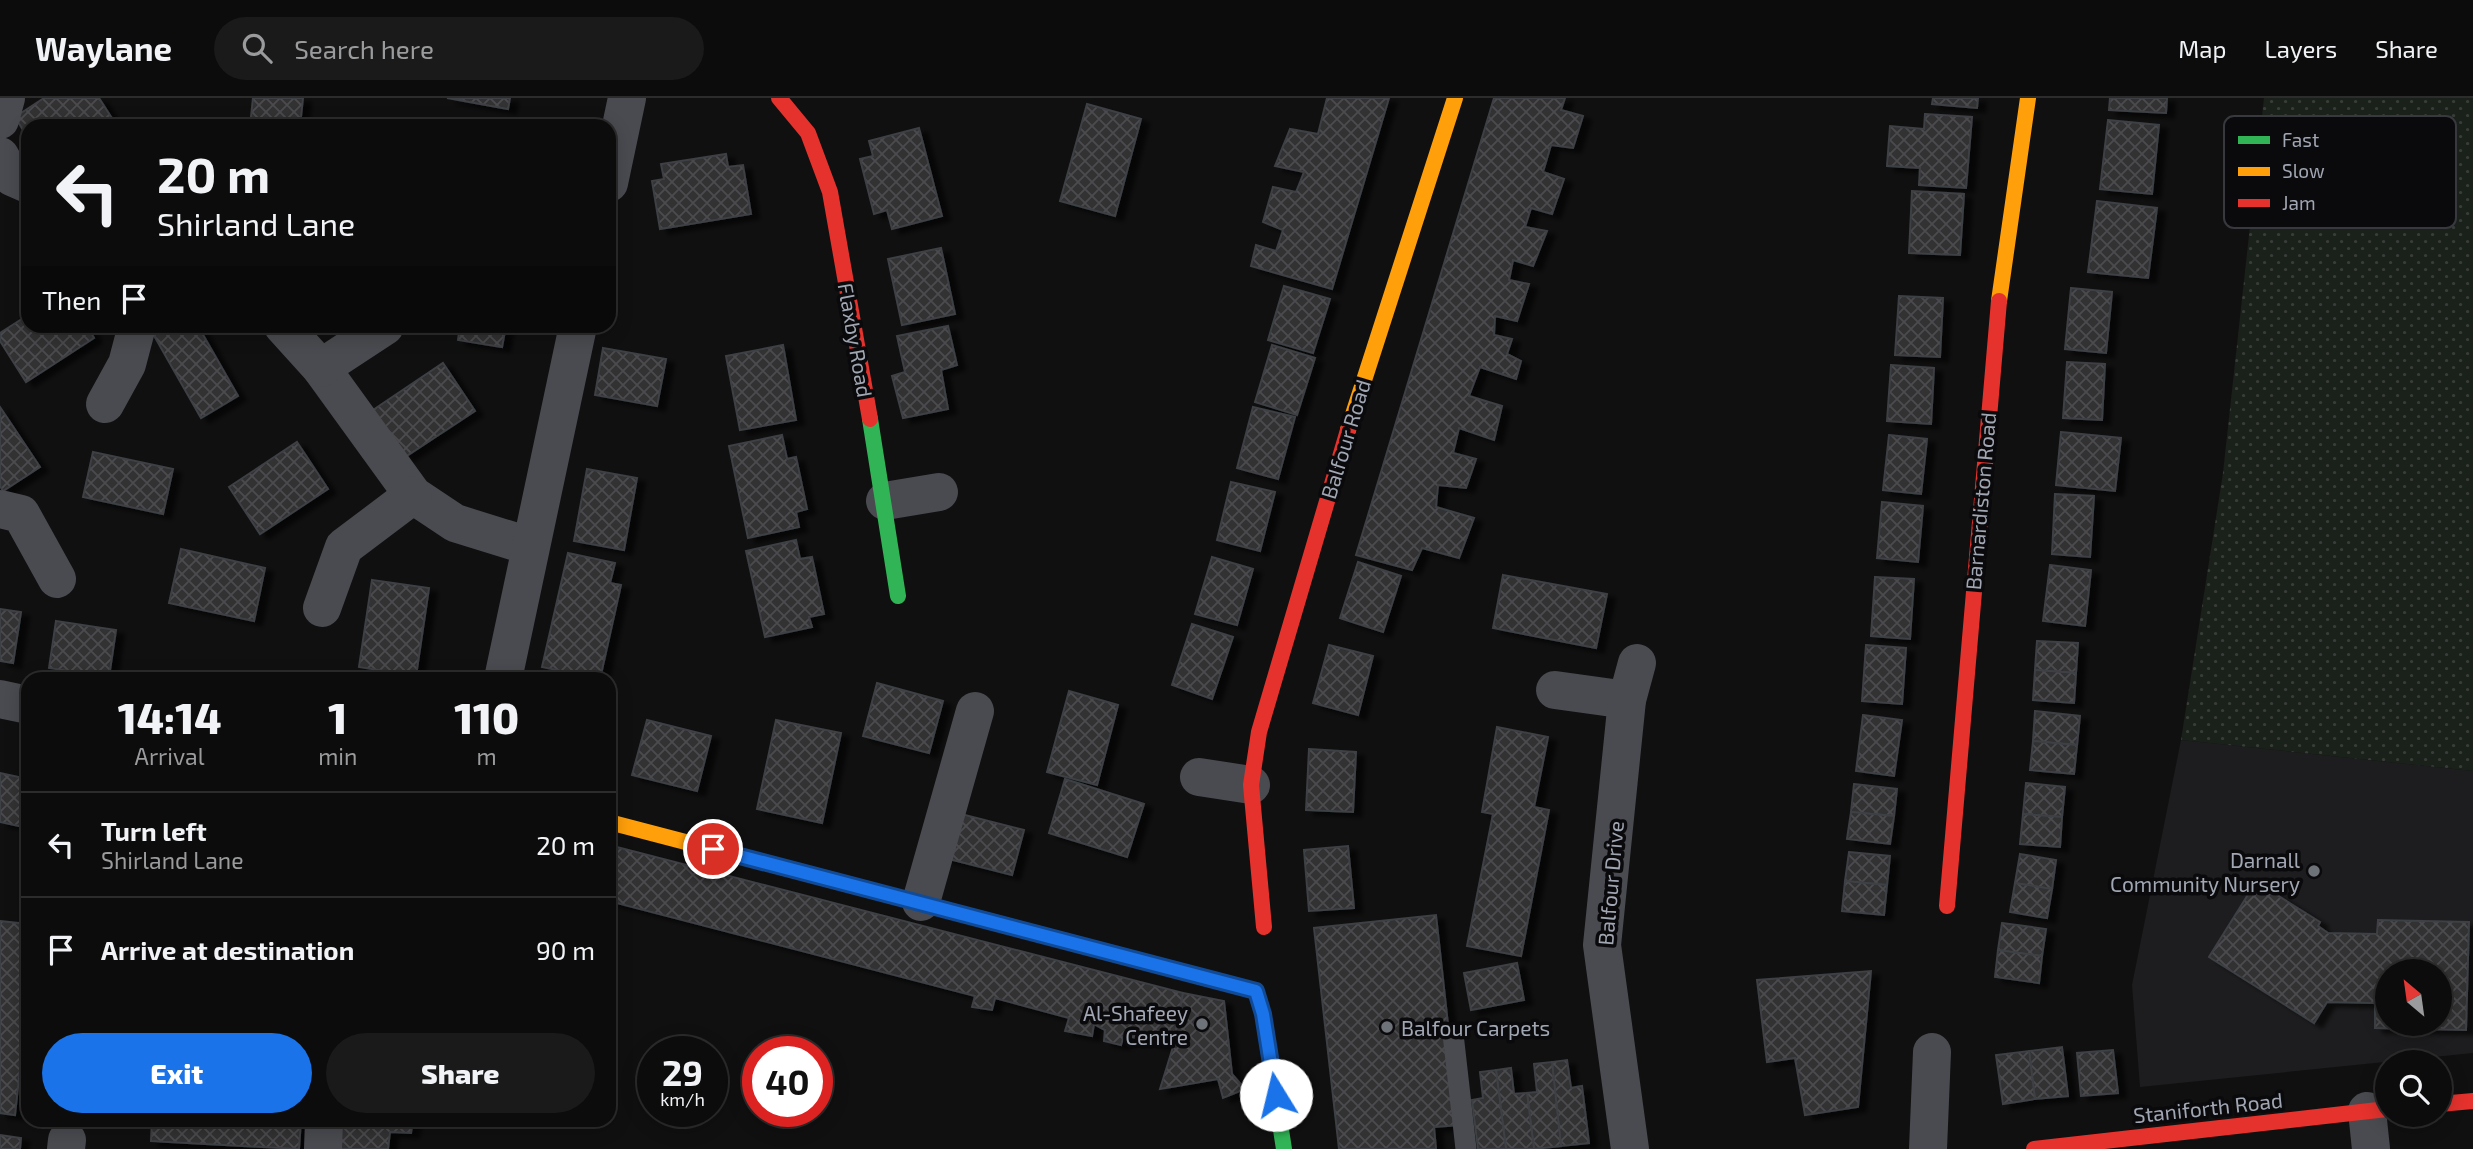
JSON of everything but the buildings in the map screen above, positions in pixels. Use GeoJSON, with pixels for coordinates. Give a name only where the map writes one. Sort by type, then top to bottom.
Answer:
{"type":"FeatureCollection","features":[{"type":"Feature","properties":{"kind":"street"},"geometry":{"type":"LineString","coordinates":[[0,120],[6,98]]}},
{"type":"Feature","properties":{"kind":"street"},"geometry":{"type":"LineString","coordinates":[[616,150],[627,98]]}},
{"type":"Feature","properties":{"kind":"street","name":"Flaxby Road"},"geometry":{"type":"LineString","coordinates":[[779,98],[808,133],[830,192],[885,501],[898,596]]}},
{"type":"Feature","properties":{"kind":"street","name":"Balfour Road"},"geometry":{"type":"LineString","coordinates":[[1264,927],[1251,785],[1259,732],[1339,458],[1455,98]]}},
{"type":"Feature","properties":{"kind":"street","name":"Barnardiston Road"},"geometry":{"type":"LineString","coordinates":[[1947,906],[1994,334],[2028,98]]}},
{"type":"Feature","properties":{"kind":"street"},"geometry":{"type":"LineString","coordinates":[[0,156],[12,177],[21,181]]}},
{"type":"Feature","properties":{"kind":"street"},"geometry":{"type":"LineString","coordinates":[[105,404],[127,364],[135,333]]}},
{"type":"Feature","properties":{"kind":"street"},"geometry":{"type":"LineString","coordinates":[[289,333],[321,368],[413,495],[455,523],[529,546]]}},
{"type":"Feature","properties":{"kind":"street"},"geometry":{"type":"LineString","coordinates":[[321,368],[374,333]]}},
{"type":"Feature","properties":{"kind":"street"},"geometry":{"type":"LineString","coordinates":[[504,672],[529,546],[576,333]]}},
{"type":"Feature","properties":{"kind":"street"},"geometry":{"type":"LineString","coordinates":[[885,501],[939,492]]}},
{"type":"Feature","properties":{"kind":"street"},"geometry":{"type":"LineString","coordinates":[[322,608],[344,547],[413,495]]}},
{"type":"Feature","properties":{"kind":"street"},"geometry":{"type":"LineString","coordinates":[[0,509],[21,514],[57,579]]}},
{"type":"Feature","properties":{"kind":"street","name":"Balfour Drive"},"geometry":{"type":"LineString","coordinates":[[1630,1149],[1602,945],[1627,701],[1637,663]]}},
{"type":"Feature","properties":{"kind":"street"},"geometry":{"type":"LineString","coordinates":[[1555,690],[1627,701]]}},
{"type":"Feature","properties":{"kind":"street"},"geometry":{"type":"LineString","coordinates":[[0,699],[21,704]]}},
{"type":"Feature","properties":{"kind":"street"},"geometry":{"type":"LineString","coordinates":[[922,902],[975,711]]}},
{"type":"Feature","properties":{"kind":"street"},"geometry":{"type":"LineString","coordinates":[[1199,777],[1251,785]]}},
{"type":"Feature","properties":{"kind":"street"},"geometry":{"type":"LineString","coordinates":[[616,824],[1256,991],[1263,1014],[1284,1149]]}},
{"type":"Feature","properties":{"kind":"street"},"geometry":{"type":"LineString","coordinates":[[1928,1149],[1933,1052]]}},
{"type":"Feature","properties":{"kind":"street"},"geometry":{"type":"LineString","coordinates":[[2452,1103],[2473,1101]]}},
{"type":"Feature","properties":{"kind":"street","name":"Staniforth Road"},"geometry":{"type":"LineString","coordinates":[[2034,1149],[2375,1110]]}},
{"type":"Feature","properties":{"kind":"street"},"geometry":{"type":"LineString","coordinates":[[2371,1149],[2375,1123]]}},
{"type":"Feature","properties":{"kind":"street"},"geometry":{"type":"LineString","coordinates":[[323,1149],[324,1127]]}},
{"type":"Feature","properties":{"kind":"lane"},"geometry":{"type":"LineString","coordinates":[[1453,1034],[1466,1149]]}},
{"type":"Feature","properties":{"kind":"shaded area"},"geometry":{"type":"Polygon","coordinates":[[[2264,98],[2473,98],[2473,771],[2181,740],[2223,473],[2250,228],[2456,228],[2456,116],[2262,116],[2264,98]]]}},
{"type":"Feature","properties":{"kind":"shaded area","name":"Darnall Community Nursery"},"geometry":{"type":"Polygon","coordinates":[[[2181,740],[2473,771],[2473,1053],[2452,1055],[2452,1050],[2375,1050],[2375,1063],[2140,1087],[2132,985],[2181,740]]]}},
{"type":"Feature","properties":{"kind":"traffic: fast"},"geometry":{"type":"LineString","coordinates":[[870,419],[898,596]]}},
{"type":"Feature","properties":{"kind":"traffic: fast"},"geometry":{"type":"LineString","coordinates":[[1077,944],[1256,991],[1263,1015],[1284,1149]]}},
{"type":"Feature","properties":{"kind":"traffic: slow"},"geometry":{"type":"LineString","coordinates":[[1348,430],[1455,98]]}},
{"type":"Feature","properties":{"kind":"traffic: slow"},"geometry":{"type":"LineString","coordinates":[[1999,301],[2028,98]]}},
{"type":"Feature","properties":{"kind":"traffic: slow"},"geometry":{"type":"LineString","coordinates":[[616,824],[1077,944]]}},
{"type":"Feature","properties":{"kind":"traffic: jam"},"geometry":{"type":"LineString","coordinates":[[779,98],[808,133],[830,192],[870,419]]}},
{"type":"Feature","properties":{"kind":"traffic: jam"},"geometry":{"type":"LineString","coordinates":[[1947,906],[1999,301]]}},
{"type":"Feature","properties":{"kind":"traffic: jam"},"geometry":{"type":"LineString","coordinates":[[1264,927],[1251,785],[1259,732],[1348,430]]}},
{"type":"Feature","properties":{"kind":"traffic: jam"},"geometry":{"type":"LineString","coordinates":[[2452,1103],[2473,1101]]}},
{"type":"Feature","properties":{"kind":"traffic: jam"},"geometry":{"type":"LineString","coordinates":[[2034,1149],[2375,1110]]}},
{"type":"Feature","properties":{"kind":"place","name":"Darnall Community Nursery"},"geometry":{"type":"Point","coordinates":[2314,871]}},
{"type":"Feature","properties":{"kind":"place","name":"Al-Shafeey Centre"},"geometry":{"type":"Point","coordinates":[1202,1024]}},
{"type":"Feature","properties":{"kind":"place","name":"Balfour Carpets"},"geometry":{"type":"Point","coordinates":[1387,1027]}},
{"type":"Feature","properties":{"kind":"route"},"geometry":{"type":"LineString","coordinates":[[713,849],[1256,991],[1263,1014],[1276,1095]]}}]}
